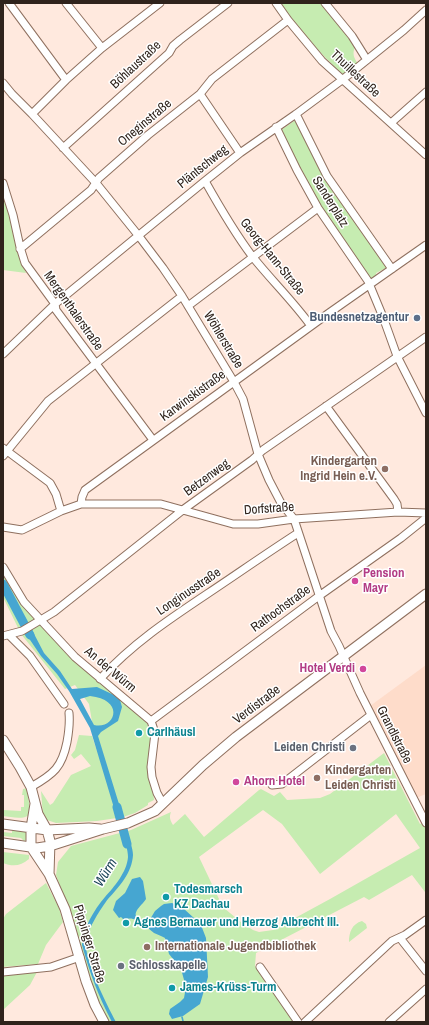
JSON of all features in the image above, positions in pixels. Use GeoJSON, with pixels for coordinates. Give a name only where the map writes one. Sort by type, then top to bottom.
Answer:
{"type":"FeatureCollection","features":[{"type":"Feature","properties":{"kind":"main road","name":"Verdistraße"},"geometry":{"type":"LineString","coordinates":[[3,843],[32,847],[50,846],[103,829],[128,823],[147,815],[163,804],[203,765],[251,726],[426,594]]}},
{"type":"Feature","properties":{"kind":"main road","name":"Pippinger Straße"},"geometry":{"type":"LineString","coordinates":[[3,740],[31,786],[40,819],[47,830],[50,846],[49,874]]}},
{"type":"Feature","properties":{"kind":"main road","name":"Pippinger Straße"},"geometry":{"type":"LineString","coordinates":[[35,804],[32,828],[32,847],[49,874],[65,909],[86,981],[95,1005],[104,1022]]}},
{"type":"Feature","properties":{"kind":"main road","name":"Verdistraße"},"geometry":{"type":"LineString","coordinates":[[3,824],[47,830],[89,828],[103,829]]}},
{"type":"Feature","properties":{"kind":"street"},"geometry":{"type":"LineString","coordinates":[[9,3],[66,80]]}},
{"type":"Feature","properties":{"kind":"street"},"geometry":{"type":"LineString","coordinates":[[32,114],[66,80],[102,48],[160,3]]}},
{"type":"Feature","properties":{"kind":"street","name":"Böhlaustraße"},"geometry":{"type":"LineString","coordinates":[[63,148],[169,53],[173,46],[228,3]]}},
{"type":"Feature","properties":{"kind":"street","name":"Thuillestraße"},"geometry":{"type":"LineString","coordinates":[[276,3],[322,61],[426,155]]}},
{"type":"Feature","properties":{"kind":"street","name":"Thuillestraße"},"geometry":{"type":"LineString","coordinates":[[325,3],[352,36],[367,60]]}},
{"type":"Feature","properties":{"kind":"street"},"geometry":{"type":"LineString","coordinates":[[69,4],[102,48]]}},
{"type":"Feature","properties":{"kind":"street","name":"Pläntschweg"},"geometry":{"type":"LineString","coordinates":[[3,354],[55,304],[205,181],[240,153],[342,80],[404,30],[426,10]]}},
{"type":"Feature","properties":{"kind":"street","name":"Oneginstraße"},"geometry":{"type":"LineString","coordinates":[[20,249],[91,190],[99,178],[148,135],[200,94],[212,79],[288,20]]}},
{"type":"Feature","properties":{"kind":"street","name":"Wöhlerstraße"},"geometry":{"type":"LineString","coordinates":[[3,83],[96,183],[163,268],[182,296],[234,382],[243,400],[258,454],[269,480],[281,503],[294,519],[331,631],[343,656]]}},
{"type":"Feature","properties":{"kind":"street"},"geometry":{"type":"LineString","coordinates":[[391,123],[426,92]]}},
{"type":"Feature","properties":{"kind":"street"},"geometry":{"type":"LineString","coordinates":[[200,94],[240,153]]}},
{"type":"Feature","properties":{"kind":"street","name":"Sanderplatz"},"geometry":{"type":"LineString","coordinates":[[296,114],[327,176],[392,269]]}},
{"type":"Feature","properties":{"kind":"street","name":"Sanderplatz"},"geometry":{"type":"LineString","coordinates":[[276,127],[318,208],[370,285],[397,356],[426,413]]}},
{"type":"Feature","properties":{"kind":"street","name":"Georg-Hann-Straße"},"geometry":{"type":"LineString","coordinates":[[205,181],[236,234],[252,256],[295,305],[311,326]]}},
{"type":"Feature","properties":{"kind":"street","name":"Mergenthalerstraße"},"geometry":{"type":"LineString","coordinates":[[3,182],[25,263],[55,304],[56,310],[153,440]]}},
{"type":"Feature","properties":{"kind":"street"},"geometry":{"type":"LineString","coordinates":[[188,306],[252,256],[318,208]]}},
{"type":"Feature","properties":{"kind":"street","name":"Karwinskistraße"},"geometry":{"type":"LineString","coordinates":[[81,504],[85,490],[311,326],[426,245]]}},
{"type":"Feature","properties":{"kind":"street"},"geometry":{"type":"LineString","coordinates":[[61,511],[56,494],[50,483],[4,452],[48,401],[182,296]]}},
{"type":"Feature","properties":{"kind":"street","name":"Betzenweg"},"geometry":{"type":"LineString","coordinates":[[6,636],[32,626],[54,612],[184,509],[252,460],[258,454],[426,337]]}},
{"type":"Feature","properties":{"kind":"street"},"geometry":{"type":"LineString","coordinates":[[326,406],[394,499],[397,504],[398,512]]}},
{"type":"Feature","properties":{"kind":"street","name":"Dorfstraße"},"geometry":{"type":"LineString","coordinates":[[3,527],[22,530],[61,511],[81,504],[161,504],[184,509],[233,524],[258,524],[294,519],[398,512],[426,513]]}},
{"type":"Feature","properties":{"kind":"street","name":"Rathochstraße"},"geometry":{"type":"LineString","coordinates":[[151,721],[426,518]]}},
{"type":"Feature","properties":{"kind":"street","name":"Longinusstraße"},"geometry":{"type":"LineString","coordinates":[[100,679],[117,660],[147,635],[298,533]]}},
{"type":"Feature","properties":{"kind":"street","name":"An der Würm"},"geometry":{"type":"LineString","coordinates":[[3,568],[24,602],[76,658],[151,721]]}},
{"type":"Feature","properties":{"kind":"street"},"geometry":{"type":"LineString","coordinates":[[6,636],[30,656],[64,704]]}},
{"type":"Feature","properties":{"kind":"street","name":"Grandlstraße"},"geometry":{"type":"LineString","coordinates":[[343,656],[426,824]]}},
{"type":"Feature","properties":{"kind":"street"},"geometry":{"type":"LineString","coordinates":[[31,786],[56,770],[61,762],[64,756],[70,726],[69,713]]}},
{"type":"Feature","properties":{"kind":"street"},"geometry":{"type":"LineString","coordinates":[[272,785],[282,784],[371,715]]}},
{"type":"Feature","properties":{"kind":"street"},"geometry":{"type":"LineString","coordinates":[[151,721],[154,734],[152,777],[157,793],[163,804]]}},
{"type":"Feature","properties":{"kind":"street"},"geometry":{"type":"LineString","coordinates":[[305,1022],[392,940],[400,938],[426,920]]}},
{"type":"Feature","properties":{"kind":"street"},"geometry":{"type":"LineString","coordinates":[[400,938],[426,971]]}},
{"type":"Feature","properties":{"kind":"street"},"geometry":{"type":"LineString","coordinates":[[3,972],[51,967],[80,957]]}},
{"type":"Feature","properties":{"kind":"street"},"geometry":{"type":"LineString","coordinates":[[260,966],[298,1022]]}},
{"type":"Feature","properties":{"kind":"street"},"geometry":{"type":"LineString","coordinates":[[389,1022],[426,989]]}},
{"type":"Feature","properties":{"kind":"shaded area"},"geometry":{"type":"Polygon","coordinates":[[[426,665],[426,794],[416,798],[370,706],[426,665]]]}},
{"type":"Feature","properties":{"kind":"green space"},"geometry":{"type":"Polygon","coordinates":[[[282,3],[322,3],[350,38],[355,47],[354,56],[358,64],[342,74],[318,50],[282,5],[282,3]]]}},
{"type":"Feature","properties":{"kind":"green space"},"geometry":{"type":"Polygon","coordinates":[[[297,119],[310,148],[386,264],[386,268],[376,273],[377,276],[373,279],[368,278],[323,212],[300,170],[281,130],[297,119]]]}},
{"type":"Feature","properties":{"kind":"green space"},"geometry":{"type":"Polygon","coordinates":[[[3,187],[16,242],[26,273],[3,270],[3,187]]]}},
{"type":"Feature","properties":{"kind":"green space"},"geometry":{"type":"Polygon","coordinates":[[[3,575],[47,633],[73,660],[145,719],[149,727],[151,742],[149,773],[154,800],[135,813],[123,817],[122,815],[117,816],[117,818],[97,821],[56,823],[47,820],[43,816],[41,791],[50,805],[53,803],[71,775],[91,766],[81,754],[74,759],[71,755],[75,750],[79,735],[92,736],[97,751],[89,704],[75,685],[65,689],[21,634],[3,597],[3,575]]]}},
{"type":"Feature","properties":{"kind":"green space"},"geometry":{"type":"Polygon","coordinates":[[[384,753],[420,824],[426,821],[426,891],[425,892],[412,875],[369,900],[364,897],[256,953],[255,966],[266,982],[276,986],[301,1022],[108,1022],[91,987],[75,926],[56,875],[58,862],[71,846],[131,830],[171,812],[170,818],[173,825],[185,814],[204,837],[261,789],[274,796],[280,792],[287,800],[320,798],[330,794],[384,753]],[[263,810],[199,857],[224,908],[242,923],[259,932],[273,930],[420,848],[396,814],[320,874],[282,824],[263,810]]]}},
{"type":"Feature","properties":{"kind":"green space"},"geometry":{"type":"Polygon","coordinates":[[[27,788],[29,815],[20,818],[3,816],[3,810],[21,811],[21,807],[24,807],[24,795],[22,795],[23,789],[27,788]]]}},
{"type":"Feature","properties":{"kind":"green space"},"geometry":{"type":"Polygon","coordinates":[[[12,830],[27,832],[26,840],[24,841],[21,838],[3,836],[3,832],[12,833],[12,830]]]}},
{"type":"Feature","properties":{"kind":"green space"},"geometry":{"type":"Polygon","coordinates":[[[3,852],[29,855],[29,859],[23,863],[14,865],[3,863],[3,852]]]}},
{"type":"Feature","properties":{"kind":"green space"},"geometry":{"type":"Polygon","coordinates":[[[46,883],[59,908],[63,922],[46,945],[38,964],[3,967],[3,919],[6,914],[46,883]]]}},
{"type":"Feature","properties":{"kind":"green space"},"geometry":{"type":"Polygon","coordinates":[[[362,921],[366,924],[367,928],[349,942],[353,926],[362,921]]]}},
{"type":"Feature","properties":{"kind":"green space"},"geometry":{"type":"Polygon","coordinates":[[[37,972],[30,985],[3,1010],[3,975],[37,972]]]}},
{"type":"Feature","properties":{"kind":"water"},"geometry":{"type":"Polygon","coordinates":[[[32,630],[44,653],[60,671],[72,689],[97,687],[114,695],[120,700],[122,707],[118,721],[101,732],[98,736],[123,817],[117,818],[90,728],[69,691],[57,674],[41,656],[26,634],[32,630]],[[90,696],[80,699],[94,725],[107,723],[113,714],[113,708],[109,703],[90,696]]]}},
{"type":"Feature","properties":{"kind":"water"},"geometry":{"type":"Polygon","coordinates":[[[127,832],[133,852],[132,862],[128,874],[98,913],[89,930],[86,940],[88,958],[92,969],[116,1022],[112,1022],[95,984],[82,945],[84,932],[93,913],[123,874],[127,863],[128,854],[123,833],[127,832]]]}},
{"type":"Feature","properties":{"kind":"water"},"geometry":{"type":"Polygon","coordinates":[[[140,877],[143,881],[146,899],[137,910],[136,916],[138,919],[142,922],[149,921],[155,911],[161,906],[172,903],[183,908],[201,925],[206,938],[208,977],[200,1004],[183,1016],[172,1019],[169,1014],[170,1009],[184,998],[186,987],[181,969],[169,954],[165,938],[154,933],[135,920],[123,919],[121,917],[119,918],[113,910],[116,901],[125,893],[132,879],[140,877]]]}},
{"type":"Feature","properties":{"kind":"waterway","name":"Würm"},"geometry":{"type":"LineString","coordinates":[[3,584],[30,635]]}},
{"type":"Feature","properties":{"kind":"waterway","name":"Würm"},"geometry":{"type":"LineString","coordinates":[[117,807],[127,844]]}},
{"type":"Feature","properties":{"kind":"waterway"},"geometry":{"type":"LineString","coordinates":[[182,1017],[183,1021]]}},
{"type":"Feature","properties":{"kind":"place","name":"Bundesnetzagentur"},"geometry":{"type":"Point","coordinates":[417,318]}},
{"type":"Feature","properties":{"kind":"place","name":"Kindergarten Ingrid Hein e.V."},"geometry":{"type":"Point","coordinates":[385,469]}},
{"type":"Feature","properties":{"kind":"place","name":"Pension Mayr"},"geometry":{"type":"Point","coordinates":[355,581]}},
{"type":"Feature","properties":{"kind":"place","name":"Hotel Verdi"},"geometry":{"type":"Point","coordinates":[363,669]}},
{"type":"Feature","properties":{"kind":"place","name":"Carlhäusl"},"geometry":{"type":"Point","coordinates":[139,733]}},
{"type":"Feature","properties":{"kind":"place","name":"Leiden Christi"},"geometry":{"type":"Point","coordinates":[353,748]}},
{"type":"Feature","properties":{"kind":"place","name":"Kindergarten Leiden Christi"},"geometry":{"type":"Point","coordinates":[317,778]}},
{"type":"Feature","properties":{"kind":"place","name":"Ahorn Hotel"},"geometry":{"type":"Point","coordinates":[236,782]}},
{"type":"Feature","properties":{"kind":"place","name":"Todesmarsch KZ Dachau"},"geometry":{"type":"Point","coordinates":[166,897]}},
{"type":"Feature","properties":{"kind":"place","name":"Agnes Bernauer und Herzog Albrecht III."},"geometry":{"type":"Point","coordinates":[126,923]}},
{"type":"Feature","properties":{"kind":"place","name":"Internationale Jugendbibliothek"},"geometry":{"type":"Point","coordinates":[147,947]}},
{"type":"Feature","properties":{"kind":"place","name":"Schlosskapelle"},"geometry":{"type":"Point","coordinates":[121,966]}},
{"type":"Feature","properties":{"kind":"place","name":"James-Krüss-Turm"},"geometry":{"type":"Point","coordinates":[172,988]}}]}
